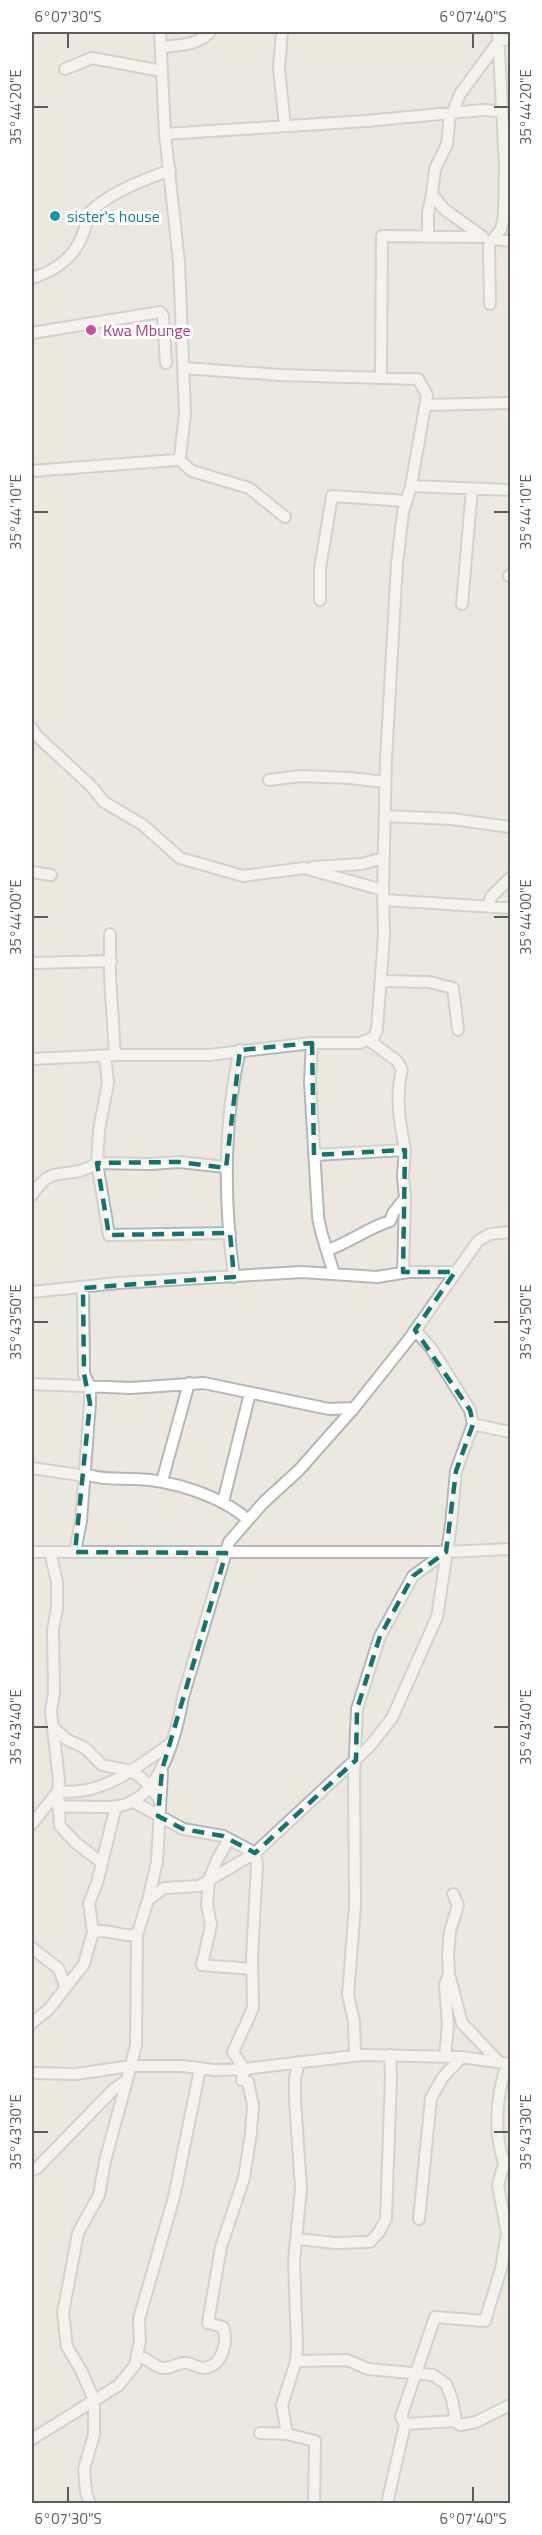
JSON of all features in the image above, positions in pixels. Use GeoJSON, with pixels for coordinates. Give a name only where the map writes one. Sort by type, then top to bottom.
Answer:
{"type":"FeatureCollection","features":[{"type":"Feature","properties":{"kind":"street"},"geometry":{"type":"LineString","coordinates":[[160,32],[165,134],[179,262],[184,368],[185,428],[178,459]]}},
{"type":"Feature","properties":{"kind":"street"},"geometry":{"type":"LineString","coordinates":[[161,47],[194,43],[202,40],[210,32]]}},
{"type":"Feature","properties":{"kind":"street"},"geometry":{"type":"LineString","coordinates":[[282,32],[279,68],[285,126]]}},
{"type":"Feature","properties":{"kind":"street"},"geometry":{"type":"LineString","coordinates":[[499,36],[510,39]]}},
{"type":"Feature","properties":{"kind":"street"},"geometry":{"type":"LineString","coordinates":[[489,239],[501,229],[504,216],[505,165],[499,36]]}},
{"type":"Feature","properties":{"kind":"street"},"geometry":{"type":"LineString","coordinates":[[428,236],[428,213],[435,169],[447,144],[451,114],[460,94],[499,36]]}},
{"type":"Feature","properties":{"kind":"street"},"geometry":{"type":"LineString","coordinates":[[65,69],[92,58],[162,71]]}},
{"type":"Feature","properties":{"kind":"street"},"geometry":{"type":"LineString","coordinates":[[165,134],[483,110],[501,111]]}},
{"type":"Feature","properties":{"kind":"street"},"geometry":{"type":"LineString","coordinates":[[32,278],[56,268],[75,251],[84,234],[90,212],[122,189],[170,170]]}},
{"type":"Feature","properties":{"kind":"street"},"geometry":{"type":"LineString","coordinates":[[432,194],[444,209],[489,239]]}},
{"type":"Feature","properties":{"kind":"street"},"geometry":{"type":"LineString","coordinates":[[381,378],[382,236],[510,241]]}},
{"type":"Feature","properties":{"kind":"street"},"geometry":{"type":"LineString","coordinates":[[489,239],[490,304]]}},
{"type":"Feature","properties":{"kind":"street"},"geometry":{"type":"LineString","coordinates":[[32,333],[160,312],[163,316],[166,363]]}},
{"type":"Feature","properties":{"kind":"street"},"geometry":{"type":"LineString","coordinates":[[184,368],[280,375],[418,379],[427,395],[411,486],[406,501],[397,564],[383,858],[381,981],[377,1029],[370,1041]]}},
{"type":"Feature","properties":{"kind":"street"},"geometry":{"type":"LineString","coordinates":[[426,405],[510,403]]}},
{"type":"Feature","properties":{"kind":"street"},"geometry":{"type":"LineString","coordinates":[[32,471],[178,459],[192,471],[249,488],[285,517]]}},
{"type":"Feature","properties":{"kind":"street"},"geometry":{"type":"LineString","coordinates":[[411,486],[510,490]]}},
{"type":"Feature","properties":{"kind":"street"},"geometry":{"type":"LineString","coordinates":[[462,604],[472,489]]}},
{"type":"Feature","properties":{"kind":"street"},"geometry":{"type":"LineString","coordinates":[[320,600],[320,569],[332,496],[406,501]]}},
{"type":"Feature","properties":{"kind":"street"},"geometry":{"type":"LineString","coordinates":[[32,728],[36,735],[91,786],[104,802],[144,825],[180,858],[215,870],[243,876],[304,868],[362,864],[383,858]]}},
{"type":"Feature","properties":{"kind":"street"},"geometry":{"type":"LineString","coordinates":[[269,780],[300,776],[386,782]]}},
{"type":"Feature","properties":{"kind":"street"},"geometry":{"type":"LineString","coordinates":[[385,816],[452,819],[510,827]]}},
{"type":"Feature","properties":{"kind":"street"},"geometry":{"type":"LineString","coordinates":[[304,868],[383,895],[510,908]]}},
{"type":"Feature","properties":{"kind":"street"},"geometry":{"type":"LineString","coordinates":[[32,872],[51,875]]}},
{"type":"Feature","properties":{"kind":"street"},"geometry":{"type":"LineString","coordinates":[[489,905],[491,897],[510,878]]}},
{"type":"Feature","properties":{"kind":"street"},"geometry":{"type":"LineString","coordinates":[[110,934],[110,1056],[108,1083],[99,1130],[97,1163],[109,1235],[230,1233]]}},
{"type":"Feature","properties":{"kind":"street"},"geometry":{"type":"LineString","coordinates":[[32,963],[111,961]]}},
{"type":"Feature","properties":{"kind":"street"},"geometry":{"type":"LineString","coordinates":[[381,981],[429,982],[453,988],[458,1030]]}},
{"type":"Feature","properties":{"kind":"street"},"geometry":{"type":"LineString","coordinates":[[32,1059],[208,1055],[312,1043],[370,1041],[397,1061],[402,1070],[399,1093],[400,1124],[405,1150],[403,1273]]}},
{"type":"Feature","properties":{"kind":"street"},"geometry":{"type":"LineString","coordinates":[[312,1043],[310,1082],[320,1232],[328,1250],[334,1274]]}},
{"type":"Feature","properties":{"kind":"street"},"geometry":{"type":"LineString","coordinates":[[234,1277],[226,1167],[240,1050]]}},
{"type":"Feature","properties":{"kind":"street"},"geometry":{"type":"LineString","coordinates":[[314,1155],[405,1150]]}},
{"type":"Feature","properties":{"kind":"street"},"geometry":{"type":"LineString","coordinates":[[32,1195],[38,1184],[49,1175],[81,1172],[97,1163],[179,1162],[226,1167]]}},
{"type":"Feature","properties":{"kind":"street"},"geometry":{"type":"LineString","coordinates":[[328,1250],[356,1238],[373,1226],[390,1221],[396,1208],[405,1200]]}},
{"type":"Feature","properties":{"kind":"street"},"geometry":{"type":"LineString","coordinates":[[90,2504],[86,2492],[84,2469],[94,2435],[94,2400],[81,2370],[67,2347],[63,2313],[78,2233],[99,2195],[105,2161],[136,2045],[136,1935],[148,1900],[157,1862],[162,1770],[229,1542],[299,1470],[354,1408],[483,1237],[510,1232]]}},
{"type":"Feature","properties":{"kind":"street"},"geometry":{"type":"LineString","coordinates":[[32,1292],[118,1283],[302,1272],[377,1276],[455,1272]]}},
{"type":"Feature","properties":{"kind":"street"},"geometry":{"type":"LineString","coordinates":[[75,1552],[85,1475],[90,1387],[84,1374],[83,1288]]}},
{"type":"Feature","properties":{"kind":"street"},"geometry":{"type":"LineString","coordinates":[[148,1900],[164,1888],[200,1886],[255,1853],[356,1760],[392,1718],[437,1617],[451,1525],[456,1471],[473,1424],[470,1410],[431,1348],[415,1330]]}},
{"type":"Feature","properties":{"kind":"street"},"geometry":{"type":"LineString","coordinates":[[32,1384],[142,1387],[189,1383],[213,1384],[329,1409],[354,1408]]}},
{"type":"Feature","properties":{"kind":"street"},"geometry":{"type":"LineString","coordinates":[[162,1481],[189,1383]]}},
{"type":"Feature","properties":{"kind":"street"},"geometry":{"type":"LineString","coordinates":[[223,1502],[250,1393]]}},
{"type":"Feature","properties":{"kind":"street"},"geometry":{"type":"LineString","coordinates":[[473,1424],[510,1432]]}},
{"type":"Feature","properties":{"kind":"street"},"geometry":{"type":"LineString","coordinates":[[32,1468],[99,1478],[162,1481],[223,1502],[248,1520]]}},
{"type":"Feature","properties":{"kind":"street"},"geometry":{"type":"LineString","coordinates":[[32,1552],[446,1552],[510,1549]]}},
{"type":"Feature","properties":{"kind":"street"},"geometry":{"type":"LineString","coordinates":[[50,1552],[57,1582],[57,1608],[53,1629],[54,1692],[51,1711],[59,1780],[60,1826],[76,1843],[102,1863]]}},
{"type":"Feature","properties":{"kind":"street"},"geometry":{"type":"LineString","coordinates":[[355,2056],[354,2021],[348,1995],[355,1906],[357,1709],[380,1636],[413,1576],[446,1552]]}},
{"type":"Feature","properties":{"kind":"street"},"geometry":{"type":"LineString","coordinates":[[53,1727],[66,1739],[85,1748],[102,1765],[132,1772],[150,1786],[159,1799]]}},
{"type":"Feature","properties":{"kind":"street"},"geometry":{"type":"LineString","coordinates":[[32,1824],[37,1809],[58,1791],[72,1793],[96,1788],[132,1772],[171,1743]]}},
{"type":"Feature","properties":{"kind":"street"},"geometry":{"type":"LineString","coordinates":[[58,1807],[116,1806],[132,1801],[150,1786],[162,1770]]}},
{"type":"Feature","properties":{"kind":"street"},"geometry":{"type":"LineString","coordinates":[[132,1801],[183,1829],[223,1836],[255,1853]]}},
{"type":"Feature","properties":{"kind":"street"},"geometry":{"type":"LineString","coordinates":[[32,2023],[49,2009],[84,1964],[93,1932],[89,1904],[116,1806]]}},
{"type":"Feature","properties":{"kind":"street"},"geometry":{"type":"LineString","coordinates":[[229,1839],[209,1880],[207,1904],[211,1925],[202,1965],[252,1969]]}},
{"type":"Feature","properties":{"kind":"street"},"geometry":{"type":"LineString","coordinates":[[138,2356],[147,2358],[159,2367],[169,2368],[185,2363],[201,2368],[207,2367],[216,2362],[224,2350],[227,2338],[223,2327],[208,2323],[221,2247],[244,2178],[251,2133],[253,2105],[248,2082],[242,2080],[244,2069],[233,2052],[254,2008],[252,1969],[257,1865],[255,1853]]}},
{"type":"Feature","properties":{"kind":"street"},"geometry":{"type":"LineString","coordinates":[[445,2056],[448,2025],[446,1985],[449,1974],[450,1931],[458,1905],[453,1894]]}},
{"type":"Feature","properties":{"kind":"street"},"geometry":{"type":"LineString","coordinates":[[93,1932],[101,1930],[123,1935],[136,1935]]}},
{"type":"Feature","properties":{"kind":"street"},"geometry":{"type":"LineString","coordinates":[[32,1948],[59,1968],[65,1986]]}},
{"type":"Feature","properties":{"kind":"street"},"geometry":{"type":"LineString","coordinates":[[449,1974],[462,2023],[505,2064]]}},
{"type":"Feature","properties":{"kind":"street"},"geometry":{"type":"LineString","coordinates":[[297,2239],[336,2243],[370,2242],[380,2232],[386,2219],[389,2186],[390,2055]]}},
{"type":"Feature","properties":{"kind":"street"},"geometry":{"type":"LineString","coordinates":[[32,2073],[76,2074],[130,2066],[244,2069],[355,2056],[390,2055],[462,2057],[505,2064]]}},
{"type":"Feature","properties":{"kind":"street"},"geometry":{"type":"LineString","coordinates":[[419,2218],[431,2098],[443,2077],[462,2057]]}},
{"type":"Feature","properties":{"kind":"street"},"geometry":{"type":"LineString","coordinates":[[287,2434],[282,2405],[296,2361],[294,2260],[301,2189],[295,2099],[299,2062]]}},
{"type":"Feature","properties":{"kind":"street"},"geometry":{"type":"LineString","coordinates":[[387,2504],[405,2424],[401,2417],[435,2317],[485,2321],[501,2269],[507,2234],[498,2185],[507,2162],[498,2143],[495,2121],[505,2064]]}},
{"type":"Feature","properties":{"kind":"street"},"geometry":{"type":"LineString","coordinates":[[32,2439],[119,2385],[135,2365],[138,2356],[139,2319],[174,2197],[200,2068]]}},
{"type":"Feature","properties":{"kind":"street"},"geometry":{"type":"LineString","coordinates":[[32,2170],[37,2168],[114,2089],[127,2080]]}},
{"type":"Feature","properties":{"kind":"street"},"geometry":{"type":"LineString","coordinates":[[296,2361],[347,2360],[368,2369],[433,2375],[446,2384],[452,2399],[456,2421],[460,2426],[476,2422],[510,2405]]}},
{"type":"Feature","properties":{"kind":"street"},"geometry":{"type":"LineString","coordinates":[[405,2424],[456,2421]]}},
{"type":"Feature","properties":{"kind":"street"},"geometry":{"type":"LineString","coordinates":[[260,2433],[287,2434],[315,2441],[314,2504]]}},
{"type":"Feature","properties":{"kind":"highlighted area"},"geometry":{"type":"Polygon","coordinates":[[[312,1043],[314,1155],[405,1150],[403,1272],[455,1272],[415,1330],[470,1410],[473,1424],[456,1471],[446,1552],[413,1576],[380,1636],[357,1709],[356,1760],[255,1853],[223,1836],[183,1829],[158,1816],[162,1770],[226,1553],[75,1552],[90,1403],[84,1374],[83,1288],[234,1277],[230,1233],[109,1235],[97,1163],[179,1162],[226,1168],[240,1050],[312,1043]]]}},
{"type":"Feature","properties":{"kind":"place","name":"sister's house"},"geometry":{"type":"Point","coordinates":[55,216]}},
{"type":"Feature","properties":{"kind":"place","name":"Kwa Mbunge"},"geometry":{"type":"Point","coordinates":[91,330]}}]}
